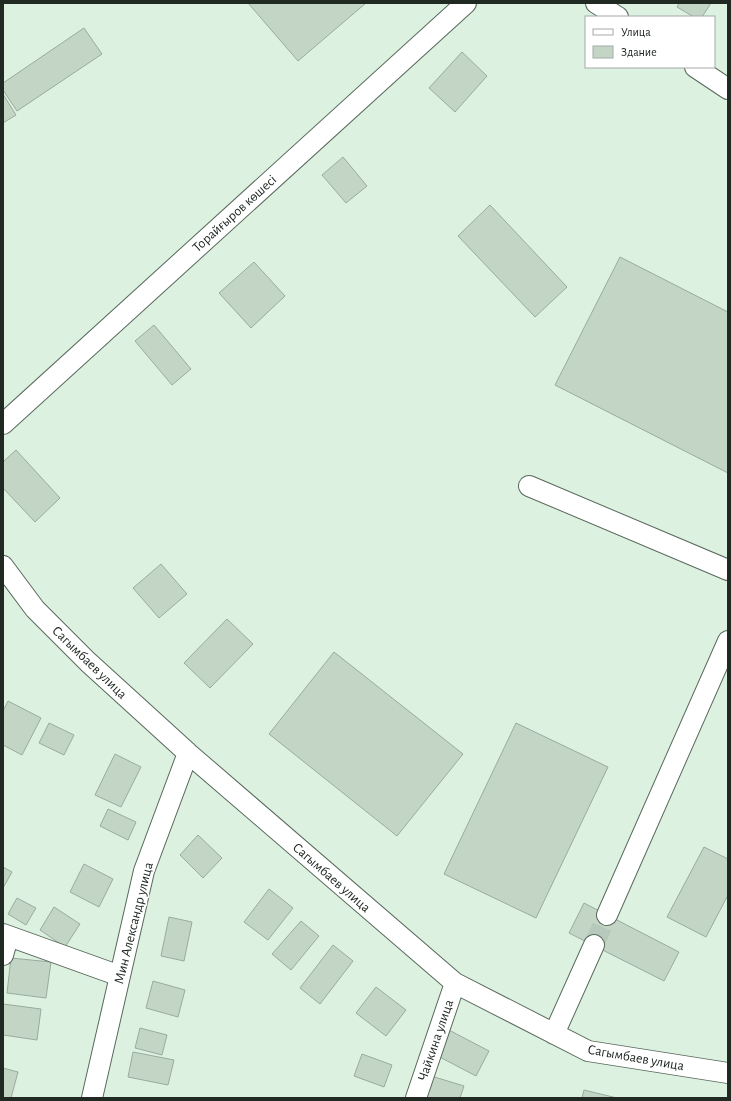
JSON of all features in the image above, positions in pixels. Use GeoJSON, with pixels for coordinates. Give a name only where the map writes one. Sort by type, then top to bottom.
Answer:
{"type":"FeatureCollection","features":[{"type":"Feature","properties":{"kind":"street","name":"Торайғыров көшесі"},"geometry":{"type":"LineString","coordinates":[[3,424],[466,3]]}},
{"type":"Feature","properties":{"kind":"street"},"geometry":{"type":"LineString","coordinates":[[596,3],[616,16]]}},
{"type":"Feature","properties":{"kind":"street"},"geometry":{"type":"LineString","coordinates":[[697,68],[728,88]]}},
{"type":"Feature","properties":{"kind":"street"},"geometry":{"type":"LineString","coordinates":[[529,486],[728,570]]}},
{"type":"Feature","properties":{"kind":"street","name":"Сагымбаев улица"},"geometry":{"type":"LineString","coordinates":[[3,566],[35,609],[88,662],[188,753],[455,983],[588,1051],[728,1073]]}},
{"type":"Feature","properties":{"kind":"street"},"geometry":{"type":"LineString","coordinates":[[607,915],[728,641]]}},
{"type":"Feature","properties":{"kind":"street","name":"Мин Александр улица"},"geometry":{"type":"LineString","coordinates":[[92,1098],[144,871],[188,753]]}},
{"type":"Feature","properties":{"kind":"street"},"geometry":{"type":"LineString","coordinates":[[5,942],[120,976]]}},
{"type":"Feature","properties":{"kind":"street"},"geometry":{"type":"LineString","coordinates":[[554,1034],[594,945]]}},
{"type":"Feature","properties":{"kind":"street","name":"Чайкина улица"},"geometry":{"type":"LineString","coordinates":[[416,1098],[455,983]]}},
{"type":"Feature","properties":{"kind":"building"},"geometry":{"type":"Polygon","coordinates":[[[248,3],[366,3],[298,61],[248,3]]]}},
{"type":"Feature","properties":{"kind":"building"},"geometry":{"type":"Polygon","coordinates":[[[679,3],[711,3],[703,16],[692,16],[677,7],[679,3]]]}},
{"type":"Feature","properties":{"kind":"building"},"geometry":{"type":"Polygon","coordinates":[[[84,28],[102,54],[17,111],[3,90],[3,83],[84,28]]]}},
{"type":"Feature","properties":{"kind":"building"},"geometry":{"type":"Polygon","coordinates":[[[462,52],[487,76],[455,112],[429,88],[462,52]]]}},
{"type":"Feature","properties":{"kind":"building"},"geometry":{"type":"Polygon","coordinates":[[[3,94],[16,115],[3,123],[3,94]]]}},
{"type":"Feature","properties":{"kind":"building"},"geometry":{"type":"Polygon","coordinates":[[[343,157],[367,186],[346,203],[322,175],[343,157]]]}},
{"type":"Feature","properties":{"kind":"building"},"geometry":{"type":"Polygon","coordinates":[[[490,205],[567,287],[535,317],[458,236],[490,205]]]}},
{"type":"Feature","properties":{"kind":"building"},"geometry":{"type":"Polygon","coordinates":[[[620,257],[728,312],[728,473],[555,385],[620,257]]]}},
{"type":"Feature","properties":{"kind":"building"},"geometry":{"type":"Polygon","coordinates":[[[254,262],[285,296],[251,328],[219,293],[254,262]]]}},
{"type":"Feature","properties":{"kind":"building"},"geometry":{"type":"Polygon","coordinates":[[[154,325],[191,369],[172,385],[135,341],[154,325]]]}},
{"type":"Feature","properties":{"kind":"building"},"geometry":{"type":"Polygon","coordinates":[[[16,450],[60,498],[35,522],[3,488],[3,462],[16,450]]]}},
{"type":"Feature","properties":{"kind":"building"},"geometry":{"type":"Polygon","coordinates":[[[161,564],[187,594],[159,618],[133,588],[161,564]]]}},
{"type":"Feature","properties":{"kind":"building"},"geometry":{"type":"Polygon","coordinates":[[[227,619],[253,644],[210,688],[184,663],[227,619]]]}},
{"type":"Feature","properties":{"kind":"building"},"geometry":{"type":"Polygon","coordinates":[[[334,652],[463,754],[397,836],[269,734],[334,652]]]}},
{"type":"Feature","properties":{"kind":"building"},"geometry":{"type":"Polygon","coordinates":[[[8,701],[41,718],[22,755],[3,745],[3,711],[8,701]]]}},
{"type":"Feature","properties":{"kind":"building"},"geometry":{"type":"Polygon","coordinates":[[[49,723],[74,735],[64,755],[39,743],[49,723]]]}},
{"type":"Feature","properties":{"kind":"building"},"geometry":{"type":"Polygon","coordinates":[[[516,723],[608,767],[536,918],[444,874],[516,723]]]}},
{"type":"Feature","properties":{"kind":"building"},"geometry":{"type":"Polygon","coordinates":[[[115,754],[141,767],[121,807],[95,795],[115,754]]]}},
{"type":"Feature","properties":{"kind":"building"},"geometry":{"type":"Polygon","coordinates":[[[108,809],[136,822],[128,840],[100,826],[108,809]]]}},
{"type":"Feature","properties":{"kind":"building"},"geometry":{"type":"Polygon","coordinates":[[[198,835],[222,858],[203,878],[180,855],[198,835]]]}},
{"type":"Feature","properties":{"kind":"building"},"geometry":{"type":"Polygon","coordinates":[[[704,847],[728,859],[728,895],[706,937],[667,917],[704,847]]]}},
{"type":"Feature","properties":{"kind":"building"},"geometry":{"type":"Polygon","coordinates":[[[84,864],[113,879],[99,907],[70,892],[84,864]]]}},
{"type":"Feature","properties":{"kind":"building"},"geometry":{"type":"Polygon","coordinates":[[[3,867],[12,872],[3,888],[3,867]]]}},
{"type":"Feature","properties":{"kind":"building"},"geometry":{"type":"Polygon","coordinates":[[[269,889],[293,908],[268,940],[244,922],[269,889]]]}},
{"type":"Feature","properties":{"kind":"building"},"geometry":{"type":"Polygon","coordinates":[[[17,898],[36,908],[26,925],[8,914],[17,898]]]}},
{"type":"Feature","properties":{"kind":"building"},"geometry":{"type":"Polygon","coordinates":[[[584,903],[679,952],[664,981],[569,933],[584,903]]]}},
{"type":"Feature","properties":{"kind":"building"},"geometry":{"type":"Polygon","coordinates":[[[54,907],[80,924],[65,947],[40,930],[54,907]]]}},
{"type":"Feature","properties":{"kind":"building"},"geometry":{"type":"Polygon","coordinates":[[[169,917],[192,922],[184,961],[161,956],[169,917]]]}},
{"type":"Feature","properties":{"kind":"building"},"geometry":{"type":"Polygon","coordinates":[[[301,921],[319,936],[291,970],[272,954],[301,921]]]}},
{"type":"Feature","properties":{"kind":"building"},"geometry":{"type":"Polygon","coordinates":[[[333,945],[353,961],[320,1004],[300,988],[333,945]]]}},
{"type":"Feature","properties":{"kind":"building"},"geometry":{"type":"Polygon","coordinates":[[[11,958],[51,962],[46,998],[7,993],[11,958]]]}},
{"type":"Feature","properties":{"kind":"building"},"geometry":{"type":"Polygon","coordinates":[[[153,981],[185,990],[178,1017],[146,1008],[153,981]]]}},
{"type":"Feature","properties":{"kind":"building"},"geometry":{"type":"Polygon","coordinates":[[[376,987],[406,1010],[386,1036],[356,1013],[376,987]]]}},
{"type":"Feature","properties":{"kind":"building"},"geometry":{"type":"Polygon","coordinates":[[[3,1004],[41,1009],[37,1040],[3,1035],[3,1004]]]}},
{"type":"Feature","properties":{"kind":"building"},"geometry":{"type":"Polygon","coordinates":[[[140,1028],[167,1035],[162,1055],[135,1048],[140,1028]]]}},
{"type":"Feature","properties":{"kind":"building"},"geometry":{"type":"Polygon","coordinates":[[[447,1029],[489,1051],[476,1076],[434,1054],[447,1029]]]}},
{"type":"Feature","properties":{"kind":"building"},"geometry":{"type":"Polygon","coordinates":[[[133,1052],[174,1060],[168,1085],[128,1077],[133,1052]]]}},
{"type":"Feature","properties":{"kind":"building"},"geometry":{"type":"Polygon","coordinates":[[[362,1054],[392,1065],[384,1087],[354,1076],[362,1054]]]}},
{"type":"Feature","properties":{"kind":"building"},"geometry":{"type":"Polygon","coordinates":[[[3,1068],[18,1072],[11,1098],[3,1098],[3,1068]]]}},
{"type":"Feature","properties":{"kind":"building"},"geometry":{"type":"Polygon","coordinates":[[[428,1075],[464,1086],[460,1098],[421,1098],[428,1075]]]}},
{"type":"Feature","properties":{"kind":"building"},"geometry":{"type":"Polygon","coordinates":[[[584,1090],[617,1098],[582,1098],[584,1090]]]}},
{"type":"Feature","properties":{"kind":"tunnel"},"geometry":{"type":"LineString","coordinates":[[594,945],[607,915]]}}]}
